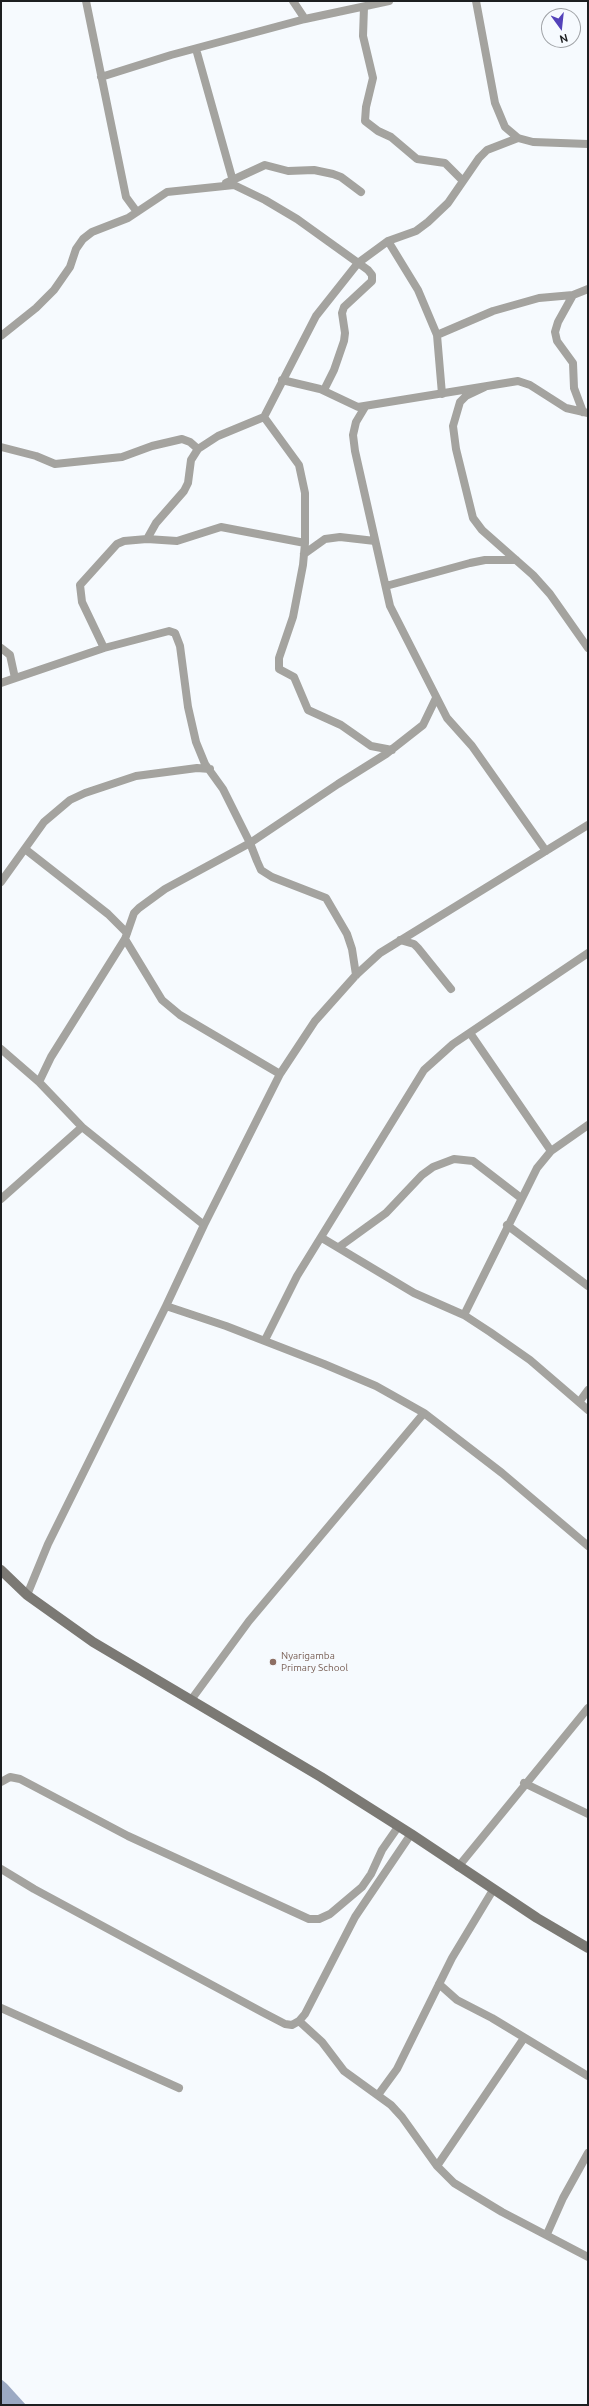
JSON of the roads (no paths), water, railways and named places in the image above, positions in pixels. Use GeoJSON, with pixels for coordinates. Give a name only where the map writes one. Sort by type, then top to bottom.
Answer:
{"type":"FeatureCollection","features":[{"type":"Feature","properties":{"kind":"street"},"geometry":{"type":"LineString","coordinates":[[80,1],[88,20]]}},
{"type":"Feature","properties":{"kind":"street"},"geometry":{"type":"LineString","coordinates":[[86,1],[88,20],[126,197],[137,212]]}},
{"type":"Feature","properties":{"kind":"street"},"geometry":{"type":"LineString","coordinates":[[293,1],[305,19]]}},
{"type":"Feature","properties":{"kind":"street"},"geometry":{"type":"LineString","coordinates":[[101,76],[305,19],[389,1]]}},
{"type":"Feature","properties":{"kind":"street"},"geometry":{"type":"LineString","coordinates":[[476,1],[495,103],[505,127],[518,138],[534,142],[588,144]]}},
{"type":"Feature","properties":{"kind":"street"},"geometry":{"type":"LineString","coordinates":[[364,7],[363,36],[373,78],[366,107],[365,121],[378,131],[391,137],[417,158],[445,164],[463,181]]}},
{"type":"Feature","properties":{"kind":"street"},"geometry":{"type":"LineString","coordinates":[[196,49],[233,181]]}},
{"type":"Feature","properties":{"kind":"street"},"geometry":{"type":"LineString","coordinates":[[147,539],[156,523],[184,491],[191,460],[198,449],[218,436],[264,417],[316,316],[358,263],[388,241],[416,231],[428,222],[448,203],[470,169],[487,150],[518,138]]}},
{"type":"Feature","properties":{"kind":"street"},"geometry":{"type":"LineString","coordinates":[[222,185],[264,165],[288,171],[314,170],[333,174],[341,177],[362,192]]}},
{"type":"Feature","properties":{"kind":"street"},"geometry":{"type":"LineString","coordinates":[[1,336],[54,290],[70,267],[76,249],[83,239],[92,232],[137,212],[167,192],[222,185],[234,185],[265,200],[368,270],[372,275],[372,282],[344,307],[342,313],[345,334],[344,341],[334,370],[324,390]]}},
{"type":"Feature","properties":{"kind":"street"},"geometry":{"type":"LineString","coordinates":[[388,241],[418,290],[437,335],[442,394]]}},
{"type":"Feature","properties":{"kind":"street"},"geometry":{"type":"LineString","coordinates":[[437,335],[494,311],[539,298],[573,295],[588,289]]}},
{"type":"Feature","properties":{"kind":"street"},"geometry":{"type":"LineString","coordinates":[[573,295],[558,322],[555,336],[573,363],[574,388],[586,412]]}},
{"type":"Feature","properties":{"kind":"street"},"geometry":{"type":"LineString","coordinates":[[282,380],[324,390],[351,405],[365,407],[507,382],[523,383],[561,405],[586,412]]}},
{"type":"Feature","properties":{"kind":"street"},"geometry":{"type":"LineString","coordinates":[[485,387],[466,396],[460,402],[454,417],[455,444],[473,518],[482,530],[516,560],[550,594],[585,638],[588,648]]}},
{"type":"Feature","properties":{"kind":"street"},"geometry":{"type":"LineString","coordinates":[[365,407],[356,422],[353,434],[359,471],[375,541],[396,619],[447,718],[472,746],[546,851]]}},
{"type":"Feature","properties":{"kind":"street"},"geometry":{"type":"LineString","coordinates":[[264,417],[298,465],[305,493],[304,554],[294,617],[279,658],[279,669],[294,677],[308,710],[341,725],[371,746],[392,750]]}},
{"type":"Feature","properties":{"kind":"street"},"geometry":{"type":"LineString","coordinates":[[1,448],[36,456],[55,464],[122,457],[152,446],[182,439],[190,442],[198,449]]}},
{"type":"Feature","properties":{"kind":"street"},"geometry":{"type":"LineString","coordinates":[[104,648],[82,602],[80,585],[117,544],[128,540],[147,539],[177,541],[221,528],[305,543]]}},
{"type":"Feature","properties":{"kind":"street"},"geometry":{"type":"LineString","coordinates":[[304,554],[325,539],[340,537],[375,541]]}},
{"type":"Feature","properties":{"kind":"street"},"geometry":{"type":"LineString","coordinates":[[386,586],[433,575],[470,563],[485,560],[516,560]]}},
{"type":"Feature","properties":{"kind":"street"},"geometry":{"type":"LineString","coordinates":[[1,683],[104,648],[169,631],[175,633],[180,646],[188,707],[196,742],[205,764],[210,769],[250,843],[261,870],[272,877],[326,898],[347,934],[352,949],[356,975]]}},
{"type":"Feature","properties":{"kind":"street"},"geometry":{"type":"LineString","coordinates":[[1,648],[10,655],[15,678]]}},
{"type":"Feature","properties":{"kind":"street"},"geometry":{"type":"LineString","coordinates":[[39,1082],[51,1057],[126,936],[134,913],[144,902],[250,843],[392,750],[423,725],[436,698]]}},
{"type":"Feature","properties":{"kind":"street"},"geometry":{"type":"LineString","coordinates":[[1,882],[44,822],[70,800],[85,793],[136,776],[197,768],[210,769]]}},
{"type":"Feature","properties":{"kind":"street"},"geometry":{"type":"LineString","coordinates":[[27,1594],[48,1544],[166,1306],[204,1225],[280,1074],[315,1021],[356,975],[380,953],[588,825]]}},
{"type":"Feature","properties":{"kind":"street"},"geometry":{"type":"LineString","coordinates":[[25,849],[108,914],[126,936],[162,1000],[180,1015],[280,1074]]}},
{"type":"Feature","properties":{"kind":"street"},"geometry":{"type":"LineString","coordinates":[[400,940],[414,944],[451,989]]}},
{"type":"Feature","properties":{"kind":"street"},"geometry":{"type":"LineString","coordinates":[[265,1340],[297,1276],[322,1238],[424,1070],[453,1044],[588,953]]}},
{"type":"Feature","properties":{"kind":"street"},"geometry":{"type":"LineString","coordinates":[[470,1033],[551,1151]]}},
{"type":"Feature","properties":{"kind":"street"},"geometry":{"type":"LineString","coordinates":[[1,1049],[39,1082],[82,1127],[204,1225]]}},
{"type":"Feature","properties":{"kind":"street"},"geometry":{"type":"LineString","coordinates":[[464,1315],[507,1225],[537,1168],[551,1151],[588,1125]]}},
{"type":"Feature","properties":{"kind":"street"},"geometry":{"type":"LineString","coordinates":[[1,1199],[82,1127]]}},
{"type":"Feature","properties":{"kind":"street"},"geometry":{"type":"LineString","coordinates":[[339,1247],[386,1213],[422,1175],[433,1167],[454,1159],[473,1161],[521,1198]]}},
{"type":"Feature","properties":{"kind":"street"},"geometry":{"type":"LineString","coordinates":[[507,1225],[588,1286]]}},
{"type":"Feature","properties":{"kind":"street"},"geometry":{"type":"LineString","coordinates":[[322,1238],[414,1292],[464,1315],[530,1360],[588,1410]]}},
{"type":"Feature","properties":{"kind":"street"},"geometry":{"type":"LineString","coordinates":[[166,1306],[265,1340],[376,1386],[424,1413],[502,1473],[588,1545]]}},
{"type":"Feature","properties":{"kind":"street"},"geometry":{"type":"LineString","coordinates":[[580,1402],[588,1390]]}},
{"type":"Feature","properties":{"kind":"street"},"geometry":{"type":"LineString","coordinates":[[191,1700],[249,1620],[424,1413]]}},
{"type":"Feature","properties":{"kind":"street"},"geometry":{"type":"LineString","coordinates":[[1,1570],[27,1594],[93,1642],[321,1777],[411,1834],[493,1890],[588,1948]]}},
{"type":"Feature","properties":{"kind":"street"},"geometry":{"type":"LineString","coordinates":[[458,1867],[524,1783],[588,1708]]}},
{"type":"Feature","properties":{"kind":"street"},"geometry":{"type":"LineString","coordinates":[[1,1782],[10,1777],[20,1779],[136,1840],[309,1919],[319,1919],[330,1914],[362,1887],[371,1874],[382,1850],[398,1827]]}},
{"type":"Feature","properties":{"kind":"street"},"geometry":{"type":"LineString","coordinates":[[524,1783],[588,1814]]}},
{"type":"Feature","properties":{"kind":"street"},"geometry":{"type":"LineString","coordinates":[[1,1869],[34,1889],[285,2024],[292,2025],[299,2021],[312,2002],[355,1917],[411,1834]]}},
{"type":"Feature","properties":{"kind":"street"},"geometry":{"type":"LineString","coordinates":[[378,2095],[397,2069],[452,1958],[493,1890]]}},
{"type":"Feature","properties":{"kind":"street"},"geometry":{"type":"LineString","coordinates":[[439,1984],[457,2000],[492,2018],[588,2076]]}},
{"type":"Feature","properties":{"kind":"street"},"geometry":{"type":"LineString","coordinates":[[1,2008],[179,2088]]}},
{"type":"Feature","properties":{"kind":"street"},"geometry":{"type":"LineString","coordinates":[[299,2021],[322,2042],[344,2071],[378,2095],[402,2117],[437,2166],[454,2183],[473,2195],[588,2257]]}},
{"type":"Feature","properties":{"kind":"street"},"geometry":{"type":"LineString","coordinates":[[437,2166],[524,2038]]}},
{"type":"Feature","properties":{"kind":"street"},"geometry":{"type":"LineString","coordinates":[[547,2234],[563,2198],[588,2153]]}},
{"type":"Feature","properties":{"kind":"water"},"geometry":{"type":"Polygon","coordinates":[[[1,2379],[7,2384],[26,2405],[1,2405],[1,2379]]]}},
{"type":"Feature","properties":{"kind":"place","name":"Nyarigamba Primary School"},"geometry":{"type":"Point","coordinates":[273,1662]}}]}
